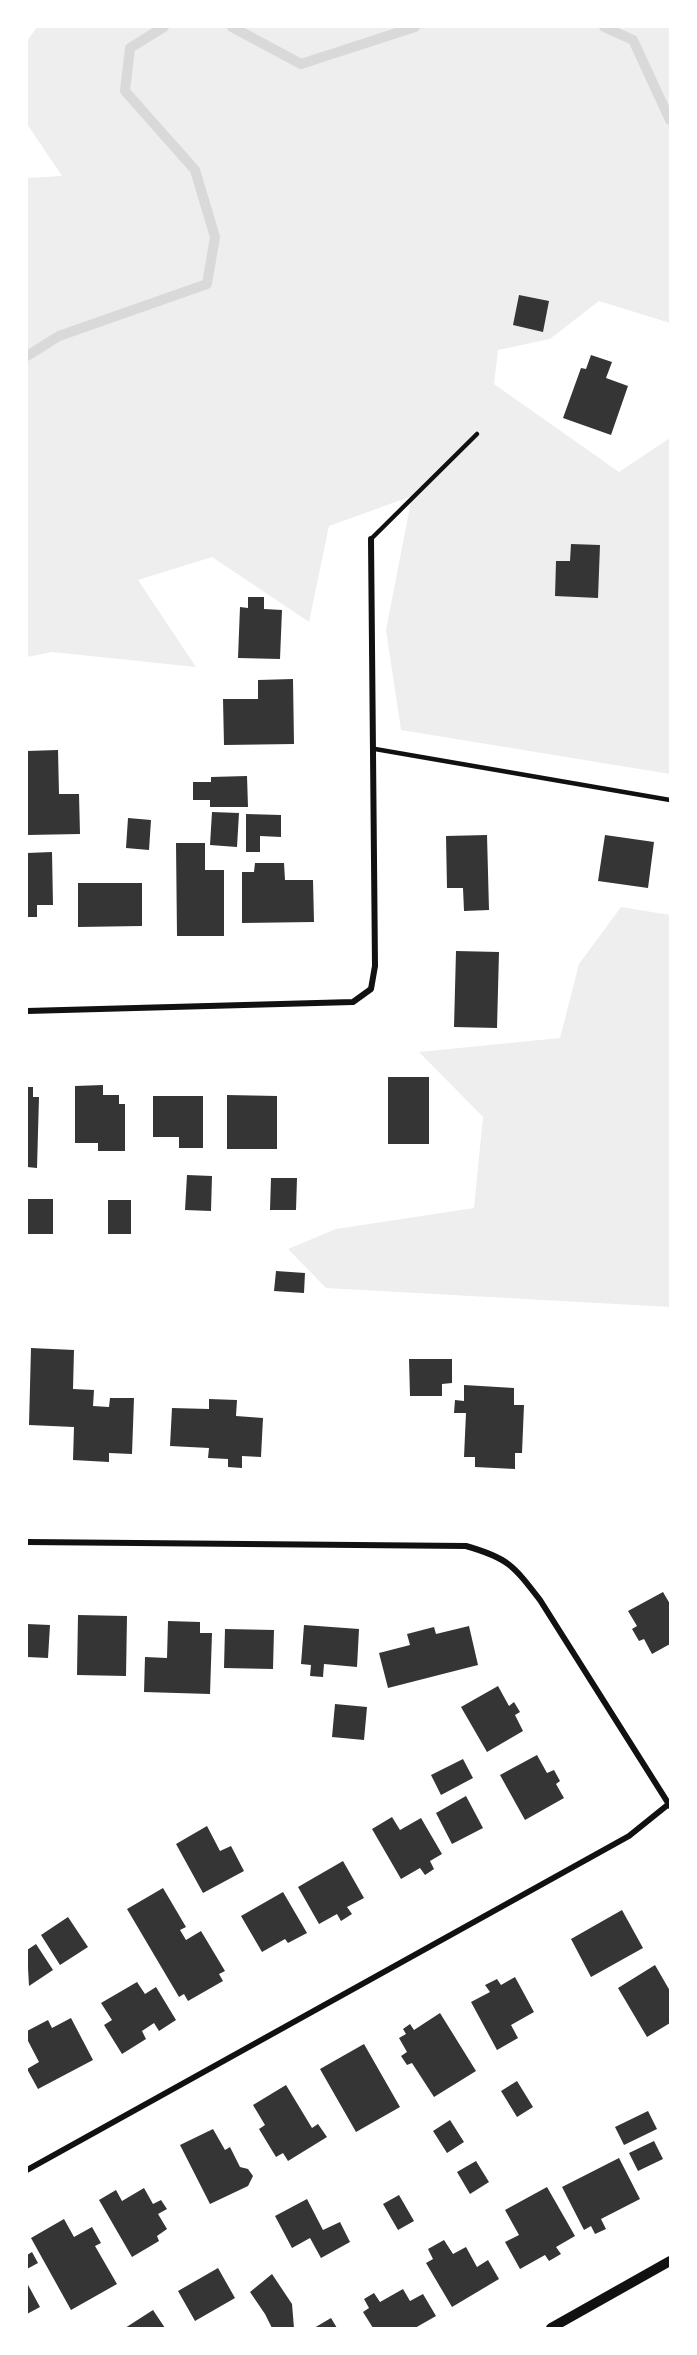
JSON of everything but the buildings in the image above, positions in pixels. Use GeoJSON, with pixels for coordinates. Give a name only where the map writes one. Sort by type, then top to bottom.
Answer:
{"type":"FeatureCollection","features":[{"type":"Feature","properties":{"kind":"street"},"geometry":{"type":"LineString","coordinates":[[27,1011],[353,1002],[371,989],[375,966],[375,749],[371,539]]}},
{"type":"Feature","properties":{"kind":"street"},"geometry":{"type":"LineString","coordinates":[[27,1542],[466,1546],[503,1559],[517,1570],[540,1600],[670,1804],[629,1836],[27,2170]]}},
{"type":"Feature","properties":{"kind":"street"},"geometry":{"type":"LineString","coordinates":[[550,2328],[670,2261]]}},
{"type":"Feature","properties":{"kind":"lane"},"geometry":{"type":"LineString","coordinates":[[371,539],[477,434]]}},
{"type":"Feature","properties":{"kind":"lane"},"geometry":{"type":"LineString","coordinates":[[375,749],[670,800]]}},
{"type":"Feature","properties":{"kind":"shaded area"},"geometry":{"type":"Polygon","coordinates":[[[37,27],[670,27],[670,323],[599,301],[550,339],[498,350],[494,384],[619,472],[670,438],[670,774],[401,730],[386,630],[412,496],[329,526],[309,622],[212,557],[138,580],[196,667],[52,652],[27,657],[27,178],[62,176],[27,124],[27,41],[37,27]]]}},
{"type":"Feature","properties":{"kind":"shaded area"},"geometry":{"type":"Polygon","coordinates":[[[621,907],[670,915],[670,1307],[326,1288],[288,1249],[336,1229],[474,1208],[483,1117],[419,1052],[560,1038],[579,964],[621,907]]]}},
{"type":"Feature","properties":{"kind":"waterway"},"geometry":{"type":"LineString","coordinates":[[27,356],[59,336],[207,284],[215,237],[195,170],[125,91],[130,48],[164,27]]}},
{"type":"Feature","properties":{"kind":"waterway"},"geometry":{"type":"LineString","coordinates":[[232,27],[301,64],[415,27]]}},
{"type":"Feature","properties":{"kind":"waterway"},"geometry":{"type":"LineString","coordinates":[[604,27],[633,40],[670,120]]}}]}
